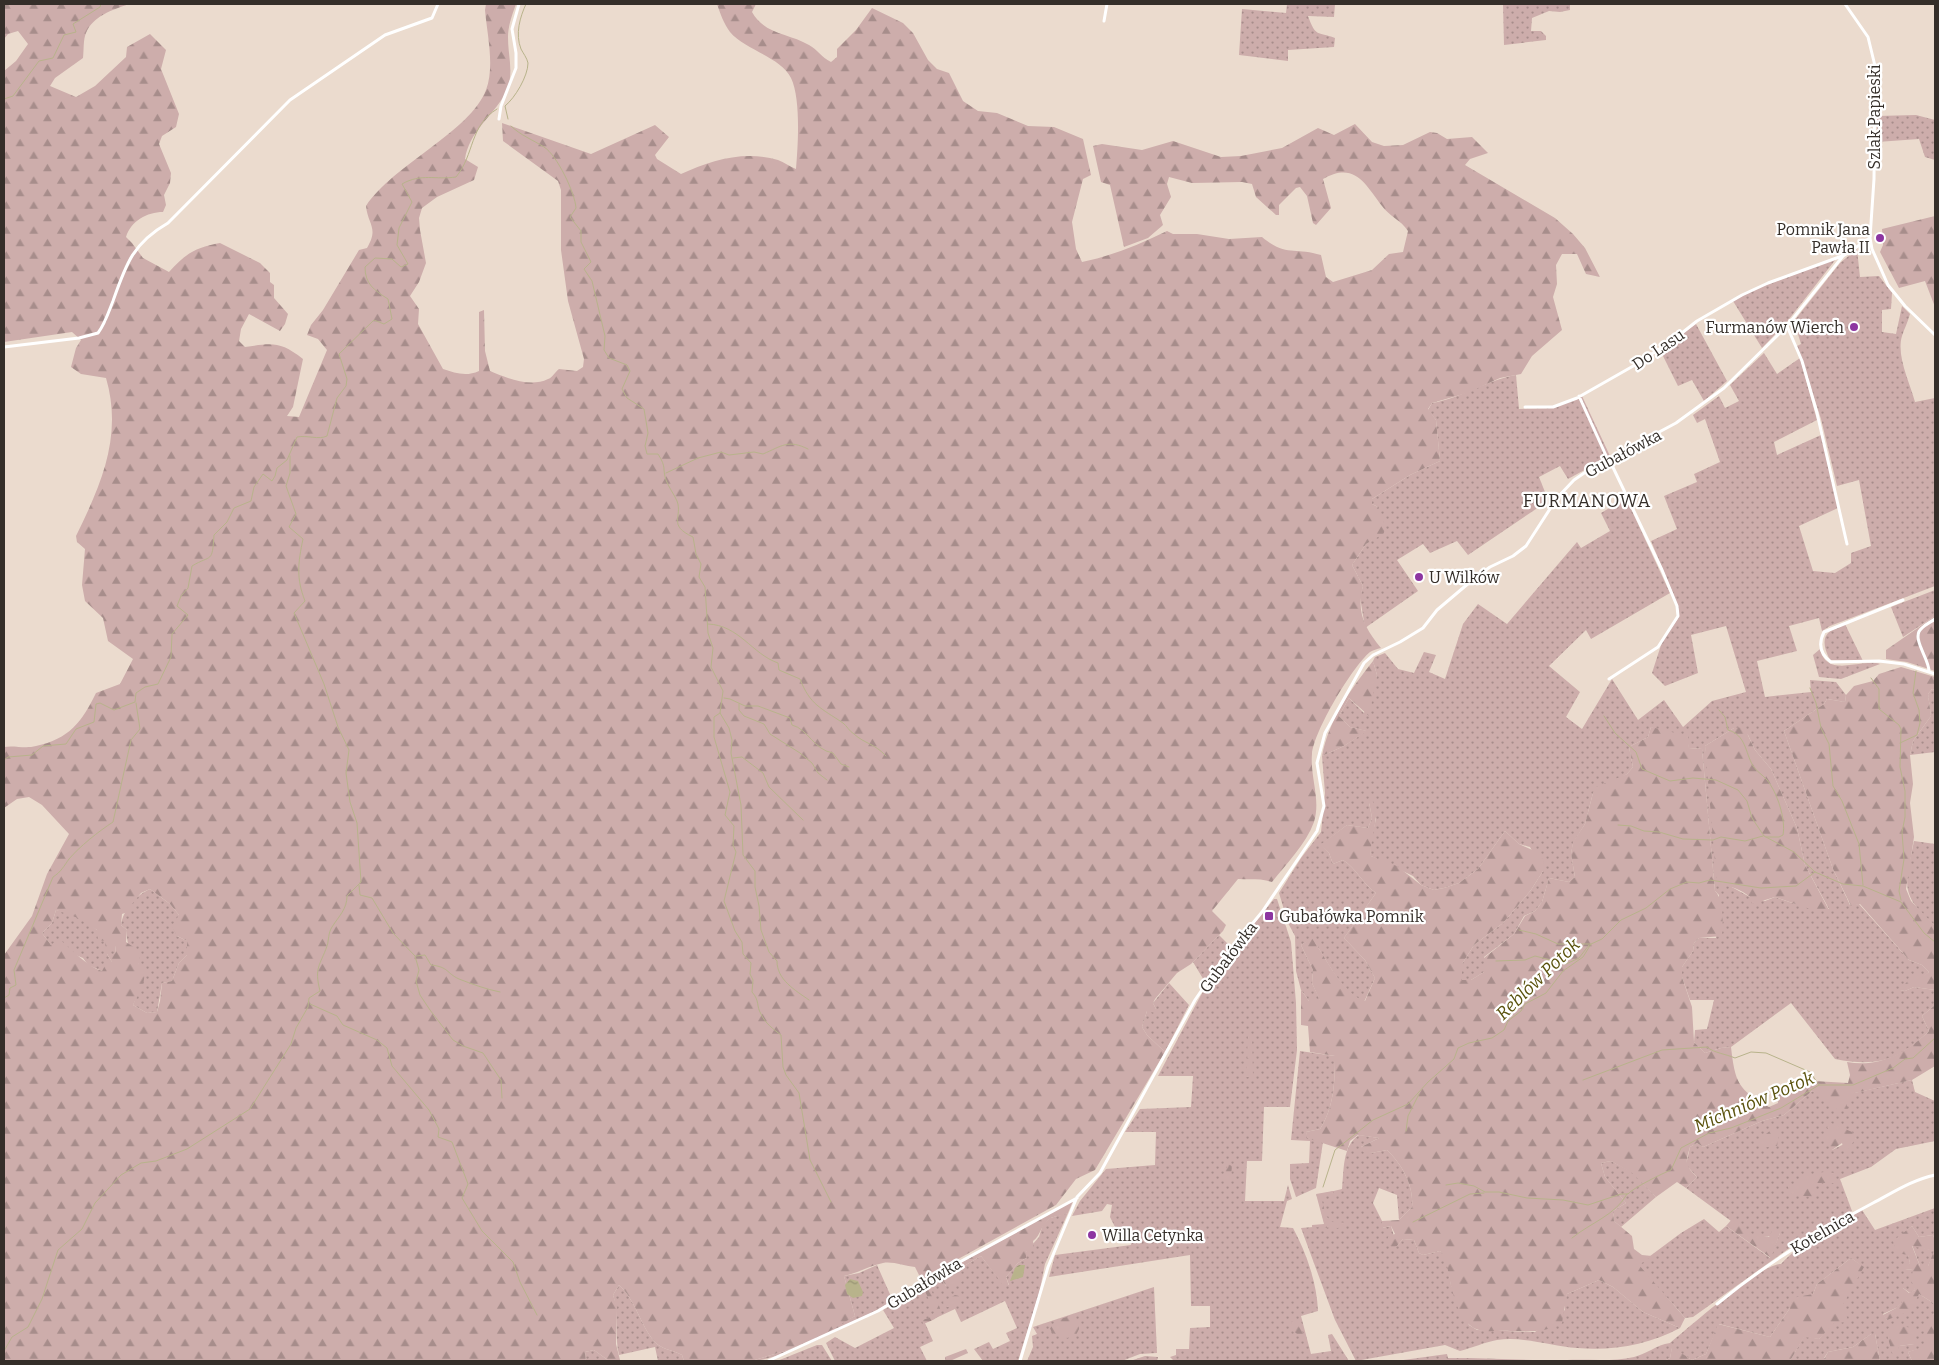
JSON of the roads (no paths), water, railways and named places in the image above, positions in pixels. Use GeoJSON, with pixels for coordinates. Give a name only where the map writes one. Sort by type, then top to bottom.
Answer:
{"type":"FeatureCollection","features":[{"type":"Feature","properties":{"kind":"street"},"geometry":{"type":"LineString","coordinates":[[4,347],[78,338],[98,333],[110,310],[127,261],[147,236],[168,223],[290,100],[385,34],[432,18],[438,4]]}},
{"type":"Feature","properties":{"kind":"street"},"geometry":{"type":"LineString","coordinates":[[499,119],[501,106],[516,68],[516,53],[512,30],[519,4]]}},
{"type":"Feature","properties":{"kind":"street"},"geometry":{"type":"LineString","coordinates":[[1104,21],[1107,4]]}},
{"type":"Feature","properties":{"kind":"street","name":"Szlak Papieski"},"geometry":{"type":"LineString","coordinates":[[1845,4],[1868,37],[1875,66],[1874,178],[1870,238]]}},
{"type":"Feature","properties":{"kind":"street"},"geometry":{"type":"LineString","coordinates":[[1870,238],[1875,259],[1888,285],[1910,311],[1935,335]]}},
{"type":"Feature","properties":{"kind":"street","name":"Gubałówka"},"geometry":{"type":"LineString","coordinates":[[768,1361],[878,1311],[945,1270],[1077,1198],[1100,1173],[1195,1000],[1223,959],[1262,912],[1317,831],[1324,806],[1318,763],[1326,733],[1364,663],[1373,654],[1400,642],[1423,628],[1437,610],[1476,577],[1490,567],[1513,556],[1526,546],[1558,498],[1574,480],[1608,459],[1657,434],[1706,403],[1730,383],[1787,326],[1843,256],[1870,238]]}},
{"type":"Feature","properties":{"kind":"street","name":"Do Lasu"},"geometry":{"type":"LineString","coordinates":[[1525,407],[1553,407],[1579,396],[1635,365],[1673,340],[1697,321],[1742,295],[1768,283],[1843,256]]}},
{"type":"Feature","properties":{"kind":"street"},"geometry":{"type":"LineString","coordinates":[[1787,326],[1802,361],[1817,413],[1848,544]]}},
{"type":"Feature","properties":{"kind":"street"},"geometry":{"type":"LineString","coordinates":[[1579,396],[1652,546],[1676,606],[1678,616],[1658,647],[1609,679]]}},
{"type":"Feature","properties":{"kind":"street"},"geometry":{"type":"LineString","coordinates":[[1903,600],[1824,632],[1821,639],[1822,651],[1831,662],[1879,661],[1904,664],[1935,674]]}},
{"type":"Feature","properties":{"kind":"street"},"geometry":{"type":"LineString","coordinates":[[1929,672],[1928,660],[1917,640],[1917,634],[1920,628],[1935,619]]}},
{"type":"Feature","properties":{"kind":"street","name":"Kotelnica"},"geometry":{"type":"LineString","coordinates":[[1717,1304],[1742,1284],[1824,1228],[1906,1184],[1935,1175]]}},
{"type":"Feature","properties":{"kind":"street","name":"Gubałówka"},"geometry":{"type":"LineString","coordinates":[[1020,1361],[1048,1267],[1077,1198]]}},
{"type":"Feature","properties":{"kind":"water"},"geometry":{"type":"Polygon","coordinates":[[[1019,1265],[1025,1265],[1023,1277],[1010,1281],[1015,1268],[1019,1265]]]}},
{"type":"Feature","properties":{"kind":"water"},"geometry":{"type":"Polygon","coordinates":[[[850,1279],[858,1281],[863,1292],[862,1296],[853,1298],[847,1294],[845,1285],[850,1279]]]}},
{"type":"Feature","properties":{"kind":"waterway"},"geometry":{"type":"LineString","coordinates":[[4,99],[13,96],[39,61],[53,58],[64,35],[76,32],[73,24],[100,7],[101,4]]}},
{"type":"Feature","properties":{"kind":"waterway"},"geometry":{"type":"LineString","coordinates":[[508,119],[505,106],[513,98],[520,86],[526,74],[528,63],[521,49],[518,37],[520,20],[526,4]]}},
{"type":"Feature","properties":{"kind":"waterway"},"geometry":{"type":"LineString","coordinates":[[4,760],[8,757],[32,755],[43,746],[66,744],[76,729],[94,722],[96,704],[100,703],[114,710],[135,702],[136,693],[145,687],[158,684],[171,657],[172,634],[188,615],[177,606],[181,596],[188,588],[192,566],[210,557],[213,550],[214,535],[227,522],[234,508],[251,501],[254,487],[263,474],[272,481],[277,468],[287,460],[297,437],[320,438],[327,436],[337,398],[346,386],[347,379],[339,354],[374,320],[384,324],[392,319],[388,299],[371,286],[365,273],[365,267],[375,258],[392,259],[401,267],[408,264],[397,245],[399,228],[412,202],[402,184],[422,178],[456,177],[462,168],[481,124],[497,109]]}},
{"type":"Feature","properties":{"kind":"waterway"},"geometry":{"type":"LineString","coordinates":[[511,126],[549,151],[560,166],[569,184],[576,208],[570,217],[581,231],[581,242],[591,262],[584,269],[592,281],[605,336],[604,350],[609,358],[627,365],[630,371],[622,389],[627,398],[644,409],[648,433],[645,446],[647,454],[658,454],[661,459],[666,480],[677,501],[678,525],[680,529],[693,537],[696,554],[701,564],[699,577],[705,587],[708,633],[713,648],[711,667],[723,691],[720,713],[729,728],[732,740],[731,753],[741,805],[743,855],[755,871],[755,887],[761,930],[769,952],[777,961],[783,979],[809,1000]]}},
{"type":"Feature","properties":{"kind":"waterway"},"geometry":{"type":"LineString","coordinates":[[666,473],[698,458],[721,452],[729,455],[754,452],[763,454],[780,446],[790,444],[808,449]]}},
{"type":"Feature","properties":{"kind":"waterway"},"geometry":{"type":"LineString","coordinates":[[4,1351],[12,1337],[28,1327],[42,1299],[58,1250],[82,1229],[95,1203],[121,1175],[141,1163],[156,1161],[187,1149],[250,1109],[291,1044],[296,1028],[308,1007],[309,998],[320,991],[318,971],[330,932],[344,909],[347,896],[361,882],[357,823],[350,802],[346,773],[349,750],[338,727],[324,684],[294,613],[305,601],[300,585],[299,570],[303,539],[289,527],[296,514],[286,486],[290,473],[290,456]]}},
{"type":"Feature","properties":{"kind":"waterway"},"geometry":{"type":"LineString","coordinates":[[708,624],[728,629],[737,634],[760,653],[778,663],[779,670],[800,679],[808,695],[817,705],[886,756]]}},
{"type":"Feature","properties":{"kind":"waterway"},"geometry":{"type":"LineString","coordinates":[[1900,743],[1917,735],[1920,723],[1919,710],[1913,693],[1916,671]]}},
{"type":"Feature","properties":{"kind":"waterway"},"geometry":{"type":"LineString","coordinates":[[1871,678],[1879,689],[1879,709],[1899,725],[1901,729],[1900,767],[1905,791],[1905,817],[1902,832],[1904,859],[1899,891],[1901,900]]}},
{"type":"Feature","properties":{"kind":"waterway"},"geometry":{"type":"LineString","coordinates":[[1810,688],[1816,703],[1821,728],[1829,744],[1833,786],[1842,801],[1859,844],[1863,885]]}},
{"type":"Feature","properties":{"kind":"waterway"},"geometry":{"type":"LineString","coordinates":[[724,698],[745,706],[758,706],[790,718],[792,725],[798,727],[821,748],[833,753],[841,764],[849,767]]}},
{"type":"Feature","properties":{"kind":"waterway"},"geometry":{"type":"LineString","coordinates":[[4,998],[9,995],[10,988],[16,985],[14,970],[53,877],[78,849],[113,822],[131,740],[140,729],[136,703]]}},
{"type":"Feature","properties":{"kind":"waterway"},"geometry":{"type":"LineString","coordinates":[[739,704],[739,710],[744,716],[764,724],[770,734],[800,753],[827,780]]}},
{"type":"Feature","properties":{"kind":"waterway"},"geometry":{"type":"LineString","coordinates":[[1719,710],[1725,717],[1728,730],[1734,732],[1742,740],[1753,766],[1771,785],[1777,798],[1782,814],[1783,835],[1779,837],[1766,837]]}},
{"type":"Feature","properties":{"kind":"waterway"},"geometry":{"type":"LineString","coordinates":[[720,713],[714,717],[714,737],[730,792],[725,815],[734,826],[733,845],[736,852],[724,901],[735,931],[742,942],[743,954],[751,963],[752,992],[760,1011],[767,1023],[781,1035],[783,1067],[786,1075],[799,1093],[810,1160],[831,1202]]}},
{"type":"Feature","properties":{"kind":"waterway"},"geometry":{"type":"LineString","coordinates":[[1604,716],[1615,733],[1636,752],[1642,769],[1670,781],[1693,778],[1716,780],[1738,790],[1747,801],[1752,818],[1764,836],[1794,852],[1815,872],[1843,884],[1863,886],[1901,902],[1924,933],[1935,942]]}},
{"type":"Feature","properties":{"kind":"waterway"},"geometry":{"type":"LineString","coordinates":[[733,758],[742,757],[763,773],[769,787],[803,820]]}},
{"type":"Feature","properties":{"kind":"waterway"},"geometry":{"type":"LineString","coordinates":[[1618,825],[1631,826],[1644,831],[1659,832],[1683,839],[1713,840],[1721,837],[1745,841],[1763,836]]}},
{"type":"Feature","properties":{"kind":"waterway","name":"Reblów Potok"},"geometry":{"type":"LineString","coordinates":[[1323,1187],[1335,1150],[1373,1120],[1408,1104],[1428,1082],[1454,1059],[1458,1048],[1469,1043],[1492,1038],[1504,1030],[1508,1021],[1521,1011],[1525,1004],[1546,993],[1563,971],[1583,957],[1591,944],[1602,939],[1621,920],[1646,908],[1670,889],[1687,882],[1699,883],[1710,880],[1761,888],[1796,886],[1815,872]]}},
{"type":"Feature","properties":{"kind":"waterway"},"geometry":{"type":"LineString","coordinates":[[359,885],[360,895],[372,898],[393,933],[415,956],[419,970],[416,981],[420,995],[430,1010],[453,1040],[463,1046],[483,1053],[501,1080],[502,1098]]}},
{"type":"Feature","properties":{"kind":"waterway"},"geometry":{"type":"LineString","coordinates":[[1519,930],[1536,934],[1558,944],[1591,944]]}},
{"type":"Feature","properties":{"kind":"waterway"},"geometry":{"type":"LineString","coordinates":[[1496,961],[1525,960],[1535,956],[1566,964],[1579,958],[1589,945]]}},
{"type":"Feature","properties":{"kind":"waterway"},"geometry":{"type":"LineString","coordinates":[[416,956],[425,955],[431,965],[444,969],[459,979],[500,992]]}},
{"type":"Feature","properties":{"kind":"waterway"},"geometry":{"type":"LineString","coordinates":[[310,1004],[337,1016],[343,1025],[377,1040],[387,1048],[392,1066],[429,1110],[439,1129],[438,1137],[452,1142],[468,1184],[462,1198],[482,1231],[513,1262],[520,1282],[537,1315]]}},
{"type":"Feature","properties":{"kind":"waterway","name":"Michniów Potok"},"geometry":{"type":"LineString","coordinates":[[1446,1185],[1458,1183],[1474,1186],[1485,1192],[1499,1192],[1527,1198],[1563,1200],[1588,1205],[1621,1194],[1628,1194],[1655,1177],[1671,1170],[1681,1148],[1709,1133],[1731,1128],[1781,1108],[1819,1085],[1853,1085],[1893,1068],[1905,1059],[1913,1058],[1935,1038]]}},
{"type":"Feature","properties":{"kind":"waterway"},"geometry":{"type":"LineString","coordinates":[[1583,1080],[1662,1050],[1707,1047],[1713,1051],[1735,1058],[1751,1052],[1766,1053],[1810,1072],[1819,1085]]}},
{"type":"Feature","properties":{"kind":"waterway"},"geometry":{"type":"LineString","coordinates":[[1406,1131],[1408,1116],[1419,1094]]}},
{"type":"Feature","properties":{"kind":"waterway"},"geometry":{"type":"LineString","coordinates":[[1413,1222],[1470,1194],[1484,1193]]}},
{"type":"Feature","properties":{"kind":"waterway"},"geometry":{"type":"LineString","coordinates":[[1572,1238],[1610,1213],[1627,1194]]}},
{"type":"Feature","properties":{"kind":"place","name":"Pomnik Jana Pawła II"},"geometry":{"type":"Point","coordinates":[1880,238]}},
{"type":"Feature","properties":{"kind":"place","name":"Furmanów Wierch"},"geometry":{"type":"Point","coordinates":[1854,327]}},
{"type":"Feature","properties":{"kind":"place","name":"U Wilków"},"geometry":{"type":"Point","coordinates":[1419,577]}},
{"type":"Feature","properties":{"kind":"place","name":"Gubałówka Pomnik"},"geometry":{"type":"Point","coordinates":[1269,916]}},
{"type":"Feature","properties":{"kind":"place","name":"Willa Cetynka"},"geometry":{"type":"Point","coordinates":[1092,1235]}},
{"type":"Feature","properties":{"kind":"district","name":"FURMANOWA"},"geometry":{"type":"Point","coordinates":[1587,501]}}]}
